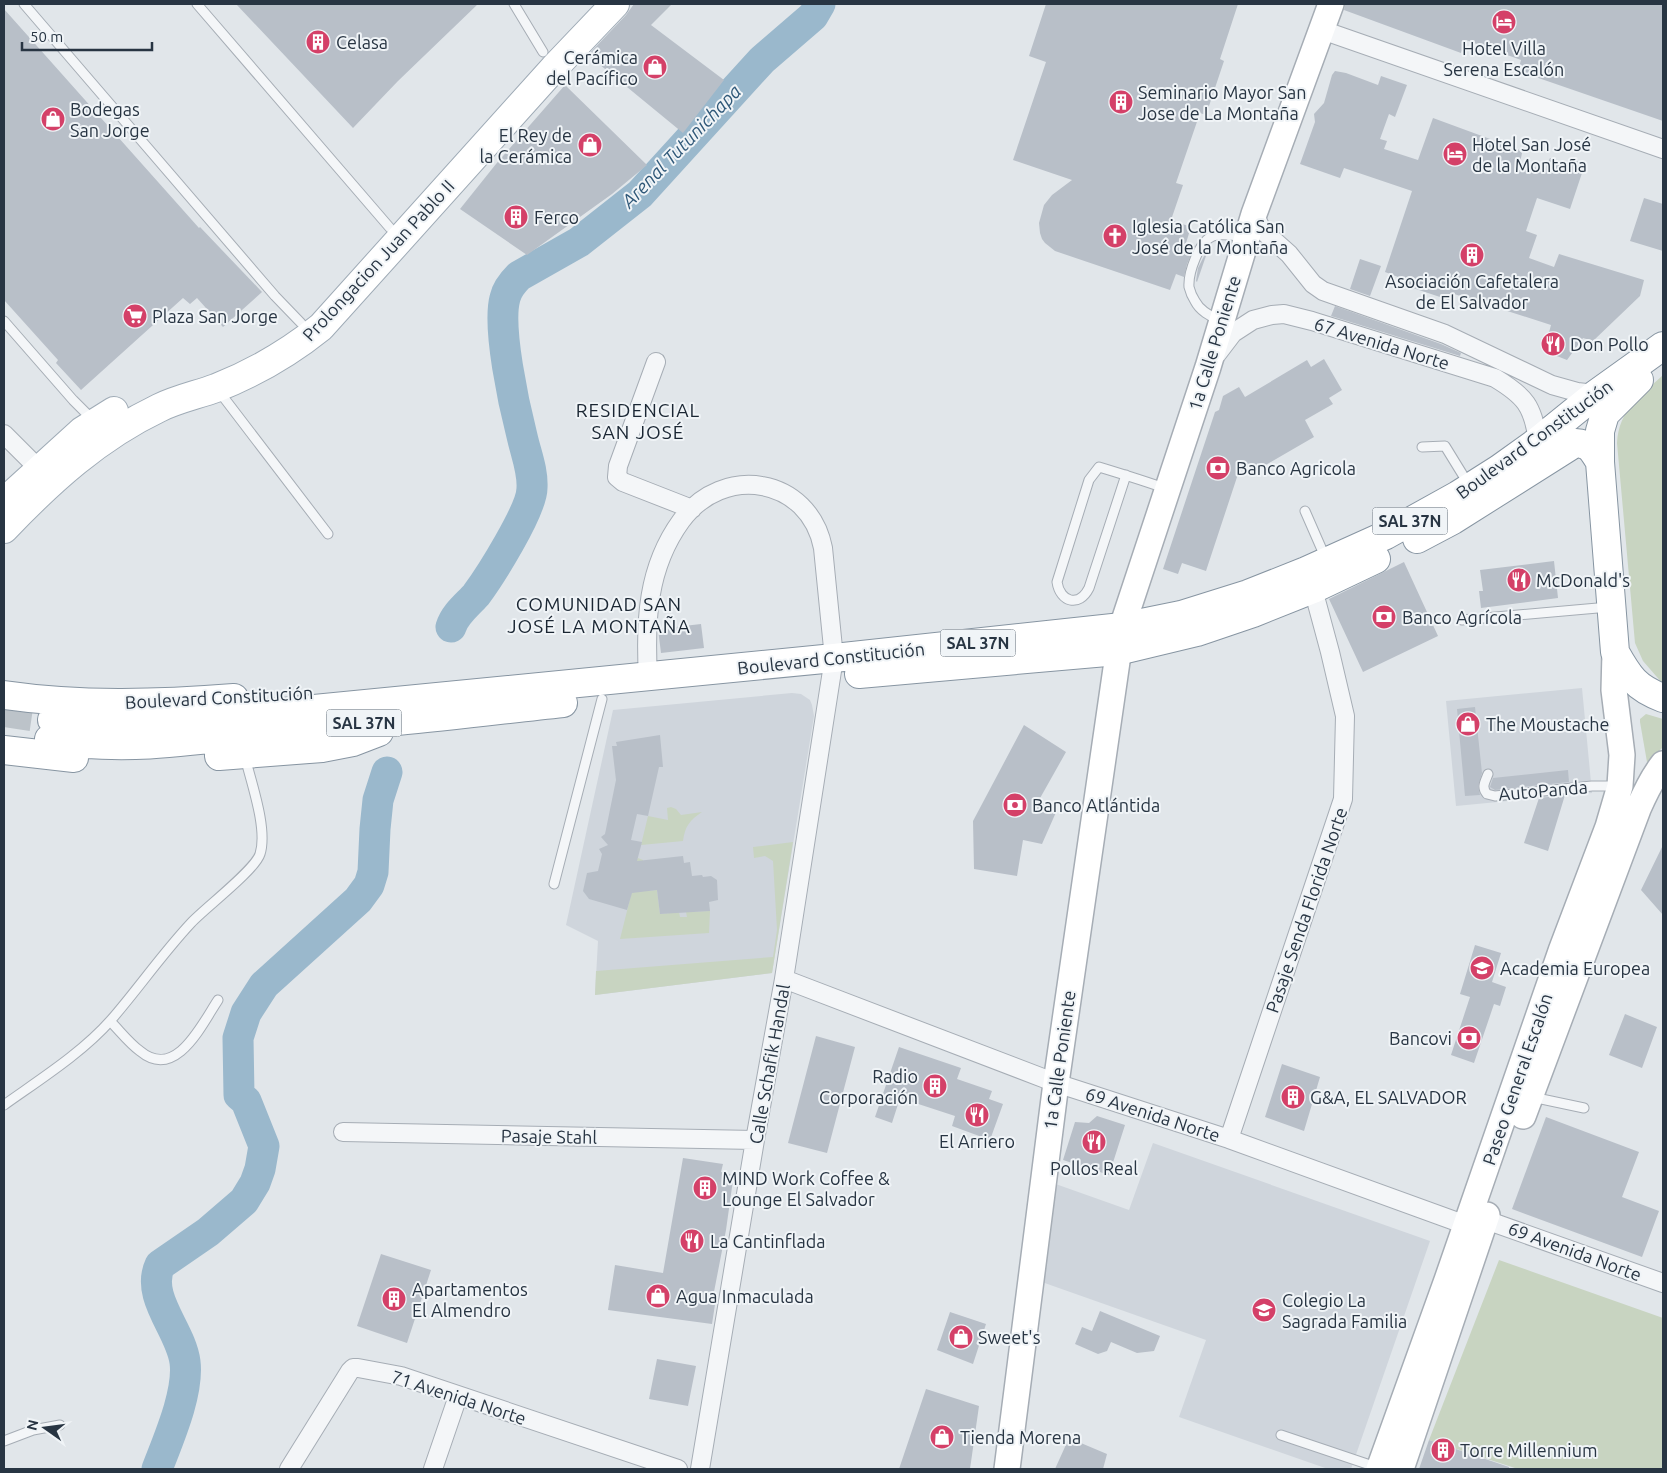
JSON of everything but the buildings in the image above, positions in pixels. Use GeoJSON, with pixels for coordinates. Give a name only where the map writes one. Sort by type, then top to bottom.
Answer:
{"type":"FeatureCollection","features":[{"type":"Feature","properties":{"kind":"main road","name":"Prolongacion Juan Pablo II"},"geometry":{"type":"LineString","coordinates":[[4,502],[39,468],[82,431],[96,422],[136,398],[167,384],[202,373],[237,358],[302,323],[327,299],[543,52],[591,4]]}},
{"type":"Feature","properties":{"kind":"main road","name":"Prolongacion Juan Pablo II"},"geometry":{"type":"LineString","coordinates":[[4,529],[44,488],[100,442],[160,407],[216,388],[249,374],[300,344],[321,327],[554,68],[615,4]]}},
{"type":"Feature","properties":{"kind":"main road","name":"1a Calle Poniente"},"geometry":{"type":"LineString","coordinates":[[1007,1469],[1056,1083],[1120,639],[1208,367],[1254,214],[1331,4]]}},
{"type":"Feature","properties":{"kind":"main road","name":"Boulevard Constitución"},"geometry":{"type":"LineString","coordinates":[[1120,639],[1181,615],[1248,594],[1386,534],[1471,487],[1538,441],[1596,394],[1663,346]]}},
{"type":"Feature","properties":{"kind":"main road"},"geometry":{"type":"LineString","coordinates":[[1663,356],[1605,414],[1600,431],[1600,462],[1615,652],[1630,677],[1650,693],[1663,698]]}},
{"type":"Feature","properties":{"kind":"main road","name":"Boulevard Constitución"},"geometry":{"type":"LineString","coordinates":[[5,695],[125,704],[166,703],[330,691],[369,692],[400,710],[602,699],[833,668],[1197,632],[1253,613],[1313,589],[1384,556],[1452,520],[1575,443],[1586,444],[1593,450],[1600,462]]}},
{"type":"Feature","properties":{"kind":"main road","name":"Paseo General Escalón"},"geometry":{"type":"LineString","coordinates":[[1386,1469],[1412,1437],[1476,1222],[1561,951],[1608,827],[1620,786],[1622,755],[1614,690],[1615,652]]}},
{"type":"Feature","properties":{"kind":"main road","name":"Boulevard Constitución"},"geometry":{"type":"LineString","coordinates":[[51,730],[74,744],[163,744],[307,727],[400,710],[648,677],[833,668]]}},
{"type":"Feature","properties":{"kind":"main road","name":"Boulevard Constitución"},"geometry":{"type":"LineString","coordinates":[[4,750],[56,757],[153,761],[322,748],[353,742],[376,734],[400,710]]}},
{"type":"Feature","properties":{"kind":"main road","name":"Paseo General Escalón"},"geometry":{"type":"LineString","coordinates":[[1386,1469],[1476,1222],[1530,1097],[1638,809],[1646,790],[1663,764]]}},
{"type":"Feature","properties":{"kind":"street"},"geometry":{"type":"LineString","coordinates":[[1322,30],[1663,149]]}},
{"type":"Feature","properties":{"kind":"street","name":"67 Avenida Norte"},"geometry":{"type":"LineString","coordinates":[[1254,214],[1262,230],[1289,254],[1313,284],[1323,291],[1445,334],[1552,385],[1577,392],[1596,394]]}},
{"type":"Feature","properties":{"kind":"street","name":"67 Avenida Norte"},"geometry":{"type":"LineString","coordinates":[[1208,367],[1233,333],[1253,320],[1284,314],[1495,378],[1518,393],[1530,406],[1536,424],[1538,441]]}},
{"type":"Feature","properties":{"kind":"street"},"geometry":{"type":"LineString","coordinates":[[656,362],[618,466],[617,476],[623,482],[692,509]]}},
{"type":"Feature","properties":{"kind":"street"},"geometry":{"type":"LineString","coordinates":[[4,434],[39,468]]}},
{"type":"Feature","properties":{"kind":"street","name":"Calle Schafik Handal"},"geometry":{"type":"LineString","coordinates":[[648,677],[646,640],[653,583],[665,549],[682,520],[692,509],[714,493],[736,485],[760,485],[784,494],[797,502],[815,523],[820,533],[823,548],[833,668],[784,978],[700,1469]]}},
{"type":"Feature","properties":{"kind":"street","name":"Pasaje Senda Florida Norte"},"geometry":{"type":"LineString","coordinates":[[1229,1139],[1343,800],[1345,716],[1313,589]]}},
{"type":"Feature","properties":{"kind":"street","name":"69 Avenida Norte"},"geometry":{"type":"LineString","coordinates":[[784,978],[1056,1083],[1663,1283]]}},
{"type":"Feature","properties":{"kind":"street","name":"Pasaje Stahl"},"geometry":{"type":"LineString","coordinates":[[343,1132],[755,1140]]}},
{"type":"Feature","properties":{"kind":"street","name":"71 Avenida Norte"},"geometry":{"type":"LineString","coordinates":[[288,1469],[353,1368],[401,1376],[678,1469]]}},
{"type":"Feature","properties":{"kind":"street"},"geometry":{"type":"LineString","coordinates":[[433,1469],[458,1396]]}},
{"type":"Feature","properties":{"kind":"lane"},"geometry":{"type":"LineString","coordinates":[[24,4],[275,296],[302,323]]}},
{"type":"Feature","properties":{"kind":"lane"},"geometry":{"type":"LineString","coordinates":[[197,4],[390,228]]}},
{"type":"Feature","properties":{"kind":"lane"},"geometry":{"type":"LineString","coordinates":[[514,4],[543,52]]}},
{"type":"Feature","properties":{"kind":"lane"},"geometry":{"type":"LineString","coordinates":[[1222,322],[1202,310],[1195,301],[1189,287],[1191,274],[1198,251],[1203,243],[1213,236],[1247,238]]}},
{"type":"Feature","properties":{"kind":"lane"},"geometry":{"type":"LineString","coordinates":[[4,321],[73,400],[96,422]]}},
{"type":"Feature","properties":{"kind":"lane"},"geometry":{"type":"LineString","coordinates":[[216,388],[328,534]]}},
{"type":"Feature","properties":{"kind":"lane"},"geometry":{"type":"LineString","coordinates":[[1422,447],[1445,446],[1471,487]]}},
{"type":"Feature","properties":{"kind":"lane"},"geometry":{"type":"LineString","coordinates":[[1126,475],[1089,588],[1082,598],[1068,600],[1058,592],[1057,582],[1089,480],[1099,467],[1126,475],[1168,489]]}},
{"type":"Feature","properties":{"kind":"lane"},"geometry":{"type":"LineString","coordinates":[[1305,511],[1327,561]]}},
{"type":"Feature","properties":{"kind":"lane"},"geometry":{"type":"LineString","coordinates":[[1462,620],[1612,606]]}},
{"type":"Feature","properties":{"kind":"lane"},"geometry":{"type":"LineString","coordinates":[[554,884],[602,699]]}},
{"type":"Feature","properties":{"kind":"lane"},"geometry":{"type":"LineString","coordinates":[[4,1105],[83,1046],[110,1021],[177,938],[249,869],[260,855],[262,826],[244,754]]}},
{"type":"Feature","properties":{"kind":"lane","name":"AutoPanda"},"geometry":{"type":"LineString","coordinates":[[1488,774],[1483,787],[1484,791],[1495,796],[1592,786],[1620,786]]}},
{"type":"Feature","properties":{"kind":"lane"},"geometry":{"type":"LineString","coordinates":[[110,1021],[141,1053],[154,1058],[168,1059],[184,1050],[218,1000]]}},
{"type":"Feature","properties":{"kind":"lane"},"geometry":{"type":"LineString","coordinates":[[1530,1097],[1584,1108]]}},
{"type":"Feature","properties":{"kind":"lane"},"geometry":{"type":"LineString","coordinates":[[4,1441],[33,1430],[60,1425]]}},
{"type":"Feature","properties":{"kind":"lane"},"geometry":{"type":"LineString","coordinates":[[1281,1435],[1386,1469]]}},
{"type":"Feature","properties":{"kind":"lane"},"geometry":{"type":"LineString","coordinates":[[1411,1469],[1417,1452],[1412,1437]]}},
{"type":"Feature","properties":{"kind":"shaded area"},"geometry":{"type":"Polygon","coordinates":[[[1582,688],[1592,793],[1456,806],[1446,701],[1582,688]]]}},
{"type":"Feature","properties":{"kind":"shaded area"},"geometry":{"type":"Polygon","coordinates":[[[792,693],[801,694],[810,700],[814,716],[772,973],[595,995],[598,941],[566,925],[613,710],[792,693]]]}},
{"type":"Feature","properties":{"kind":"shaded area","name":"Colegio La Sagrada Familia"},"geometry":{"type":"Polygon","coordinates":[[[1153,1143],[1430,1241],[1351,1469],[1328,1469],[1179,1417],[1206,1340],[1039,1281],[1050,1182],[1129,1210],[1153,1143]]]}},
{"type":"Feature","properties":{"kind":"green space"},"geometry":{"type":"Polygon","coordinates":[[[1663,375],[1663,684],[1643,661],[1635,643],[1617,443],[1626,412],[1663,375]]]}},
{"type":"Feature","properties":{"kind":"green space"},"geometry":{"type":"Polygon","coordinates":[[[1646,714],[1663,719],[1663,747],[1647,762],[1640,722],[1640,719],[1646,714]]]}},
{"type":"Feature","properties":{"kind":"green space"},"geometry":{"type":"Polygon","coordinates":[[[667,808],[676,809],[681,815],[702,812],[689,824],[683,841],[641,845],[648,816],[668,820],[667,808]]]}},
{"type":"Feature","properties":{"kind":"green space"},"geometry":{"type":"Polygon","coordinates":[[[793,842],[772,973],[595,995],[596,971],[773,957],[777,930],[773,861],[765,856],[754,858],[753,847],[793,842]]]}},
{"type":"Feature","properties":{"kind":"green space"},"geometry":{"type":"Polygon","coordinates":[[[638,858],[643,860],[648,891],[657,890],[660,914],[679,912],[680,917],[687,917],[686,912],[710,911],[709,933],[620,939],[636,875],[624,872],[638,858]]]}},
{"type":"Feature","properties":{"kind":"green space"},"geometry":{"type":"Polygon","coordinates":[[[1499,1260],[1663,1318],[1663,1469],[1518,1469],[1429,1440],[1499,1260]]]}},
{"type":"Feature","properties":{"kind":"waterway","name":"Arenal Tutunichapa"},"geometry":{"type":"LineString","coordinates":[[451,627],[458,614],[476,595],[500,559],[518,527],[532,488],[530,468],[515,405],[503,327],[505,298],[512,283],[519,276],[579,242],[640,194],[762,60],[813,16],[820,4]]}},
{"type":"Feature","properties":{"kind":"waterway","name":"Arenal Tutunichapa"},"geometry":{"type":"LineString","coordinates":[[157,1469],[177,1416],[184,1388],[185,1374],[182,1350],[165,1314],[157,1289],[160,1265],[208,1232],[244,1201],[255,1183],[260,1169],[264,1146],[246,1101],[239,1095],[238,1038],[246,1013],[264,985],[358,900],[369,885],[373,872],[378,800],[387,772]]}},
{"type":"Feature","properties":{"kind":"tunnel"},"geometry":{"type":"LineString","coordinates":[[4,713],[52,720]]}},
{"type":"Feature","properties":{"kind":"place","name":"Hotel Villa Serena Escalón"},"geometry":{"type":"Point","coordinates":[1504,22]}},
{"type":"Feature","properties":{"kind":"place","name":"Celasa"},"geometry":{"type":"Point","coordinates":[318,42]}},
{"type":"Feature","properties":{"kind":"place","name":"Cerámica del Pacífico"},"geometry":{"type":"Point","coordinates":[655,67]}},
{"type":"Feature","properties":{"kind":"place","name":"Seminario Mayor San Jose de La Montaña"},"geometry":{"type":"Point","coordinates":[1121,102]}},
{"type":"Feature","properties":{"kind":"place","name":"Bodegas San Jorge"},"geometry":{"type":"Point","coordinates":[53,119]}},
{"type":"Feature","properties":{"kind":"place","name":"El Rey de la Cerámica"},"geometry":{"type":"Point","coordinates":[590,145]}},
{"type":"Feature","properties":{"kind":"place","name":"Hotel San José de la Montaña"},"geometry":{"type":"Point","coordinates":[1455,154]}},
{"type":"Feature","properties":{"kind":"place","name":"Ferco"},"geometry":{"type":"Point","coordinates":[516,217]}},
{"type":"Feature","properties":{"kind":"place","name":"Iglesia Católica San José de la Montaña"},"geometry":{"type":"Point","coordinates":[1115,236]}},
{"type":"Feature","properties":{"kind":"place","name":"Asociación Cafetalera de El Salvador"},"geometry":{"type":"Point","coordinates":[1472,255]}},
{"type":"Feature","properties":{"kind":"place","name":"Plaza San Jorge"},"geometry":{"type":"Point","coordinates":[135,316]}},
{"type":"Feature","properties":{"kind":"place","name":"Don Pollo"},"geometry":{"type":"Point","coordinates":[1553,344]}},
{"type":"Feature","properties":{"kind":"place","name":"Banco Agricola"},"geometry":{"type":"Point","coordinates":[1218,468]}},
{"type":"Feature","properties":{"kind":"place","name":"McDonald's"},"geometry":{"type":"Point","coordinates":[1519,580]}},
{"type":"Feature","properties":{"kind":"place","name":"Banco Agrícola"},"geometry":{"type":"Point","coordinates":[1384,617]}},
{"type":"Feature","properties":{"kind":"place","name":"The Moustache"},"geometry":{"type":"Point","coordinates":[1468,724]}},
{"type":"Feature","properties":{"kind":"place","name":"Banco Atlántida"},"geometry":{"type":"Point","coordinates":[1015,805]}},
{"type":"Feature","properties":{"kind":"place","name":"Academia Europea"},"geometry":{"type":"Point","coordinates":[1482,968]}},
{"type":"Feature","properties":{"kind":"place","name":"Bancovi"},"geometry":{"type":"Point","coordinates":[1469,1038]}},
{"type":"Feature","properties":{"kind":"place","name":"Radio Corporación"},"geometry":{"type":"Point","coordinates":[935,1086]}},
{"type":"Feature","properties":{"kind":"place","name":"G&A, EL SALVADOR"},"geometry":{"type":"Point","coordinates":[1293,1097]}},
{"type":"Feature","properties":{"kind":"place","name":"El Arriero"},"geometry":{"type":"Point","coordinates":[977,1115]}},
{"type":"Feature","properties":{"kind":"place","name":"Pollos Real"},"geometry":{"type":"Point","coordinates":[1094,1142]}},
{"type":"Feature","properties":{"kind":"place","name":"MIND Work Coffee & Lounge El Salvador"},"geometry":{"type":"Point","coordinates":[705,1188]}},
{"type":"Feature","properties":{"kind":"place","name":"La Cantinflada"},"geometry":{"type":"Point","coordinates":[692,1241]}},
{"type":"Feature","properties":{"kind":"place","name":"Agua Inmaculada"},"geometry":{"type":"Point","coordinates":[658,1296]}},
{"type":"Feature","properties":{"kind":"place","name":"Apartamentos El Almendro"},"geometry":{"type":"Point","coordinates":[394,1299]}},
{"type":"Feature","properties":{"kind":"place","name":"Colegio La Sagrada Familia"},"geometry":{"type":"Point","coordinates":[1264,1310]}},
{"type":"Feature","properties":{"kind":"place","name":"Sweet's"},"geometry":{"type":"Point","coordinates":[961,1337]}},
{"type":"Feature","properties":{"kind":"place","name":"Tienda Morena"},"geometry":{"type":"Point","coordinates":[942,1437]}},
{"type":"Feature","properties":{"kind":"place","name":"Torre Millennium"},"geometry":{"type":"Point","coordinates":[1443,1450]}},
{"type":"Feature","properties":{"kind":"district","name":"RESIDENCIAL SAN JOSÉ"},"geometry":{"type":"Point","coordinates":[638,421]}},
{"type":"Feature","properties":{"kind":"district","name":"COMUNIDAD SAN JOSÉ LA MONTAÑA"},"geometry":{"type":"Point","coordinates":[599,615]}}]}
